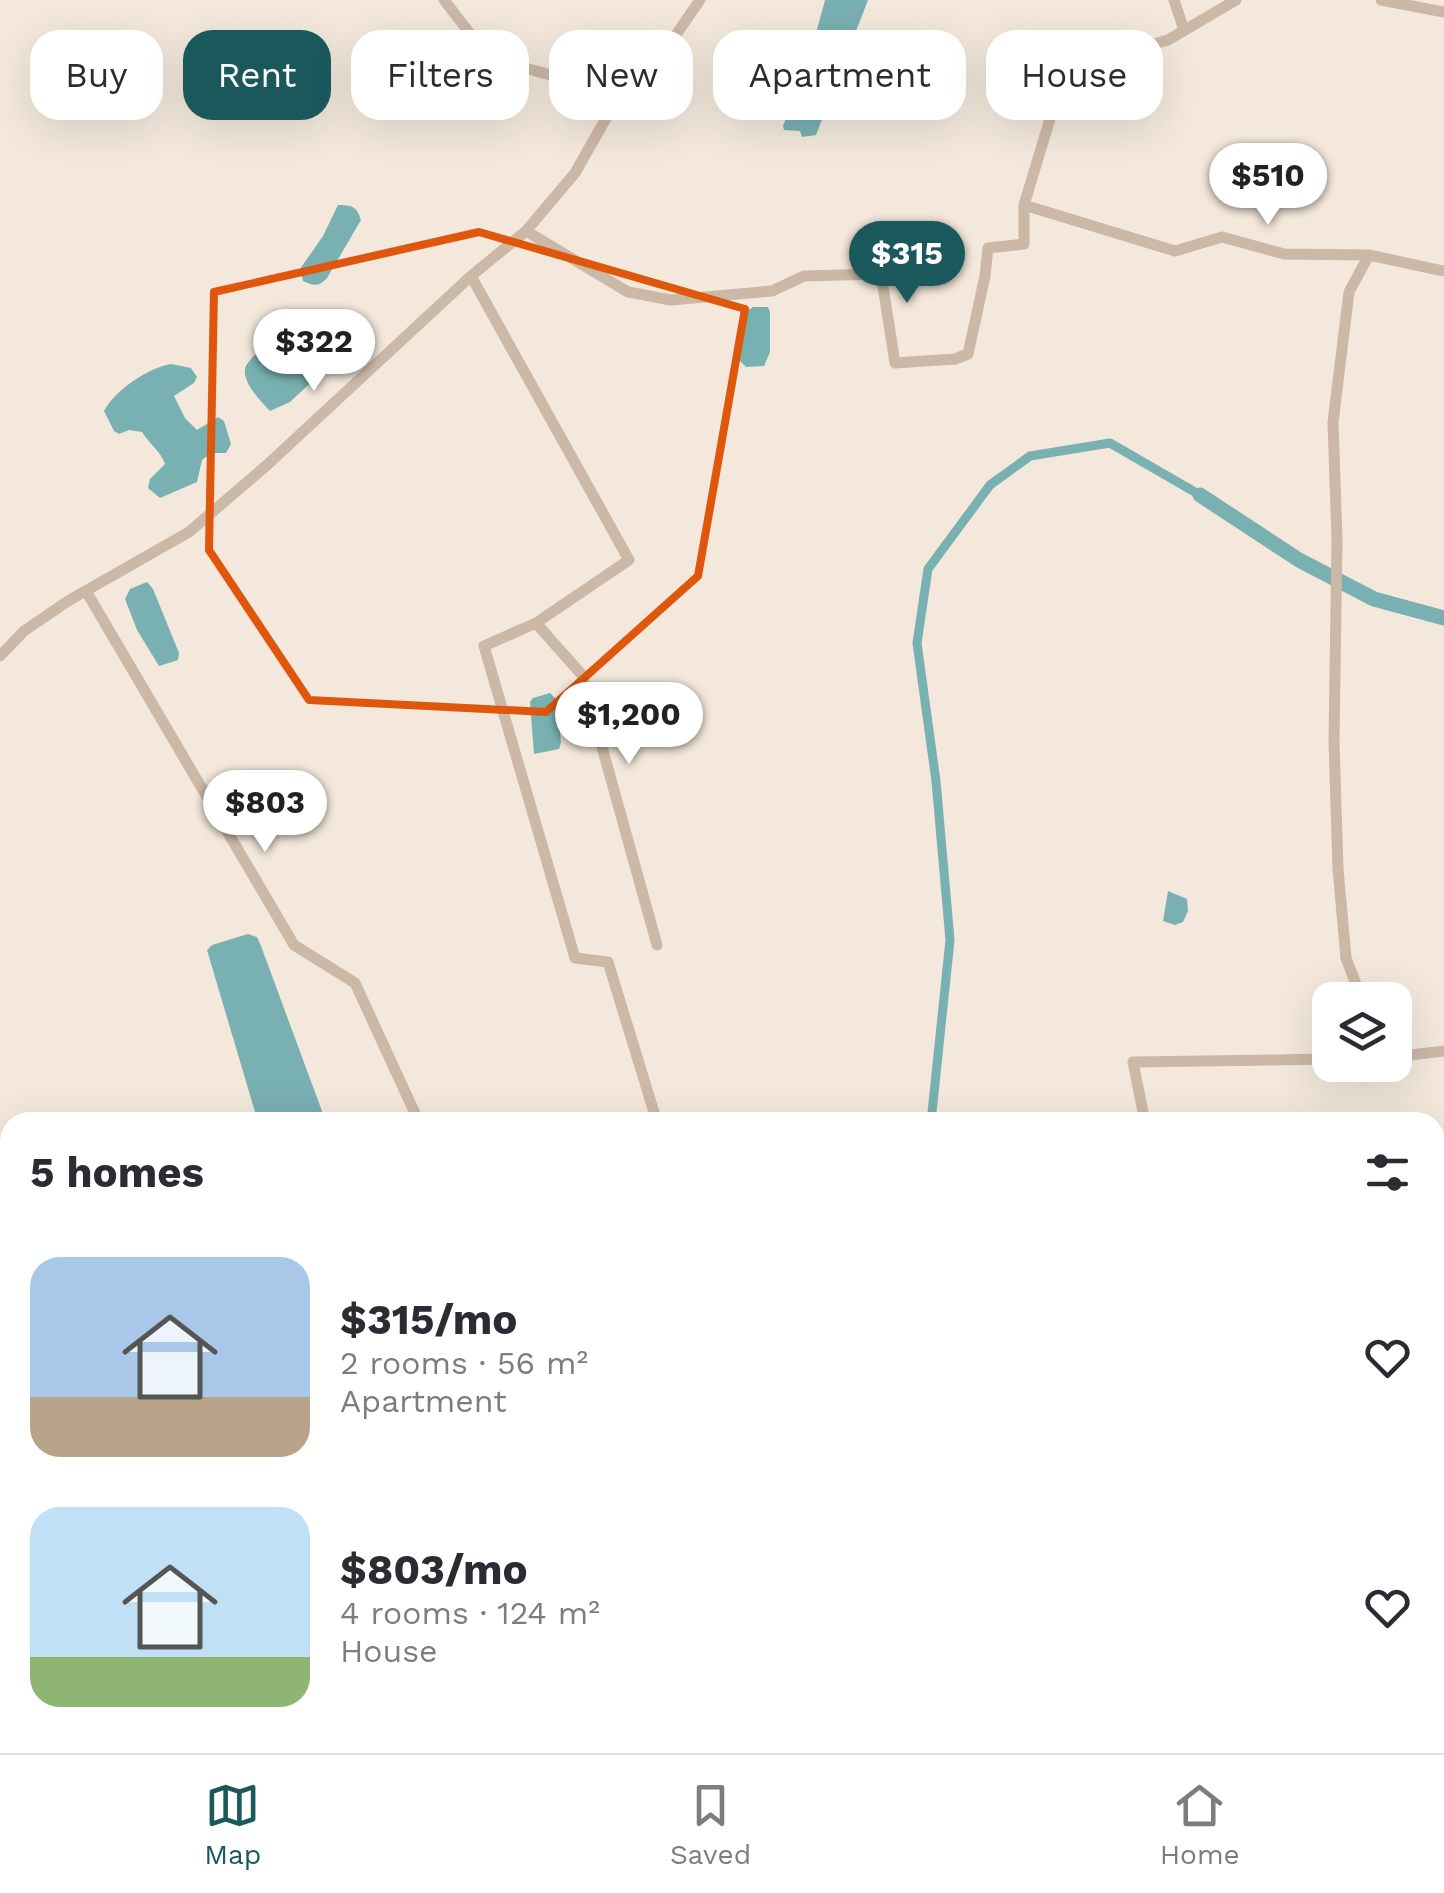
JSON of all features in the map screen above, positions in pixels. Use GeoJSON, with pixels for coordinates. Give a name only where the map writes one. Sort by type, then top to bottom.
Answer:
{"type":"FeatureCollection","features":[{"type":"Feature","properties":{"kind":"street"},"geometry":{"type":"LineString","coordinates":[[444,0],[482,48],[500,60],[549,74]]}},
{"type":"Feature","properties":{"kind":"street"},"geometry":{"type":"LineString","coordinates":[[682,30],[700,0]]}},
{"type":"Feature","properties":{"kind":"street"},"geometry":{"type":"LineString","coordinates":[[1174,0],[1184,30]]}},
{"type":"Feature","properties":{"kind":"street"},"geometry":{"type":"LineString","coordinates":[[526,231],[628,292],[672,300],[772,291],[804,276],[881,274],[895,363],[955,359],[968,354],[986,276],[988,248],[1024,244],[1024,205],[1052,112],[1112,56],[1168,40],[1236,0]]}},
{"type":"Feature","properties":{"kind":"street"},"geometry":{"type":"LineString","coordinates":[[1381,0],[1444,12]]}},
{"type":"Feature","properties":{"kind":"street"},"geometry":{"type":"LineString","coordinates":[[0,656],[24,632],[86,590],[188,532],[280,452],[471,276],[526,231],[575,173],[606,120]]}},
{"type":"Feature","properties":{"kind":"street"},"geometry":{"type":"LineString","coordinates":[[1024,205],[1175,251],[1222,237],[1284,254],[1369,256],[1444,271]]}},
{"type":"Feature","properties":{"kind":"street"},"geometry":{"type":"LineString","coordinates":[[1355,982],[1346,958],[1338,869],[1333,422],[1348,292],[1369,256]]}},
{"type":"Feature","properties":{"kind":"street"},"geometry":{"type":"LineString","coordinates":[[471,276],[629,560],[536,623],[484,646],[575,958],[608,962],[654,1112]]}},
{"type":"Feature","properties":{"kind":"street"},"geometry":{"type":"LineString","coordinates":[[86,590],[294,945],[355,983],[414,1112]]}},
{"type":"Feature","properties":{"kind":"street"},"geometry":{"type":"LineString","coordinates":[[536,623],[582,675],[657,945]]}},
{"type":"Feature","properties":{"kind":"street"},"geometry":{"type":"LineString","coordinates":[[1412,1055],[1444,1051]]}},
{"type":"Feature","properties":{"kind":"street"},"geometry":{"type":"LineString","coordinates":[[1143,1112],[1133,1062],[1312,1059]]}},
{"type":"Feature","properties":{"kind":"highlighted area"},"geometry":{"type":"Polygon","coordinates":[[[479,232],[745,309],[698,576],[546,712],[309,700],[209,550],[214,292],[479,232]]]}},
{"type":"Feature","properties":{"kind":"water"},"geometry":{"type":"Polygon","coordinates":[[[825,0],[868,0],[856,30],[817,30],[825,0]]]}},
{"type":"Feature","properties":{"kind":"water"},"geometry":{"type":"Polygon","coordinates":[[[785,120],[822,120],[816,135],[802,137],[800,131],[784,130],[785,120]]]}},
{"type":"Feature","properties":{"kind":"water"},"geometry":{"type":"Polygon","coordinates":[[[338,205],[353,207],[361,220],[327,278],[319,284],[307,283],[300,269],[338,205]]]}},
{"type":"Feature","properties":{"kind":"water"},"geometry":{"type":"Polygon","coordinates":[[[753,307],[768,307],[770,312],[770,352],[764,366],[746,367],[740,361],[743,314],[753,307]]]}},
{"type":"Feature","properties":{"kind":"water"},"geometry":{"type":"Polygon","coordinates":[[[309,319],[333,344],[337,358],[290,402],[270,411],[250,386],[245,369],[263,348],[309,319]]]}},
{"type":"Feature","properties":{"kind":"water"},"geometry":{"type":"Polygon","coordinates":[[[171,364],[191,368],[197,377],[174,396],[185,418],[197,430],[218,417],[224,421],[231,444],[226,453],[211,453],[202,460],[197,482],[160,498],[148,488],[150,479],[165,464],[160,455],[142,432],[114,431],[104,411],[133,381],[171,364]]]}},
{"type":"Feature","properties":{"kind":"water"},"geometry":{"type":"Polygon","coordinates":[[[147,582],[179,653],[178,660],[159,666],[137,630],[125,599],[130,589],[147,582]]]}},
{"type":"Feature","properties":{"kind":"water"},"geometry":{"type":"Polygon","coordinates":[[[550,693],[557,700],[561,743],[559,749],[534,754],[530,702],[550,693]]]}},
{"type":"Feature","properties":{"kind":"water"},"geometry":{"type":"Polygon","coordinates":[[[1168,891],[1187,899],[1188,911],[1183,922],[1175,925],[1163,921],[1168,891]]]}},
{"type":"Feature","properties":{"kind":"water"},"geometry":{"type":"Polygon","coordinates":[[[248,934],[257,937],[322,1112],[255,1112],[207,950],[248,934]]]}},
{"type":"Feature","properties":{"kind":"waterway"},"geometry":{"type":"LineString","coordinates":[[932,1112],[950,940],[936,781],[917,643],[928,569],[990,485],[1030,456],[1110,443],[1200,495]]}},
{"type":"Feature","properties":{"kind":"waterway"},"geometry":{"type":"LineString","coordinates":[[1200,495],[1299,560],[1374,599],[1444,618]]}}]}
